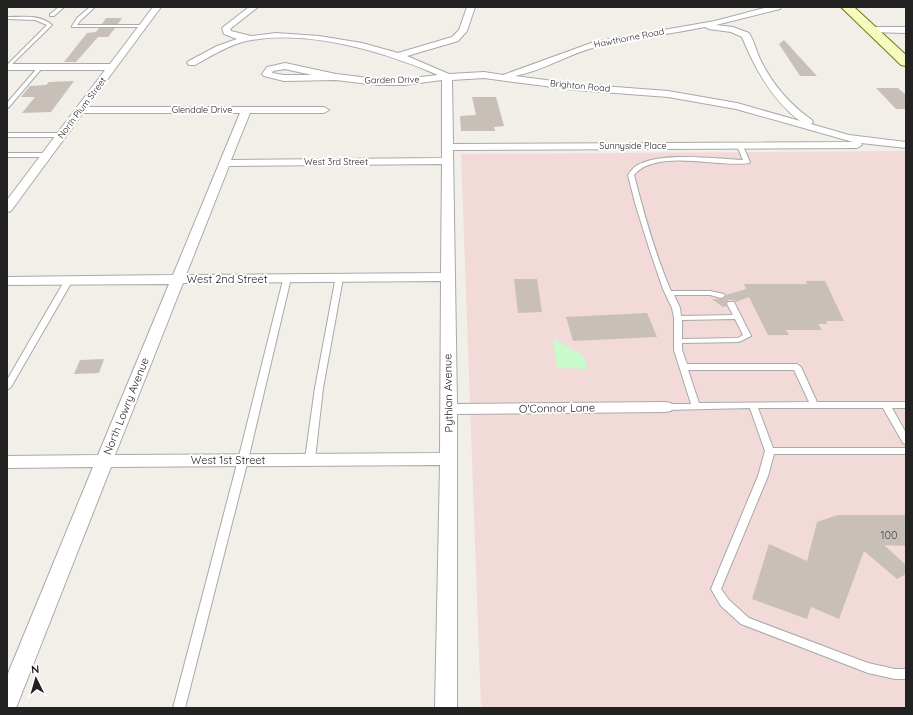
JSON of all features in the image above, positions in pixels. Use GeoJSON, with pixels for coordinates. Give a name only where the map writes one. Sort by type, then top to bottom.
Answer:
{"type":"FeatureCollection","features":[{"type":"Feature","properties":{"kind":"street","name":"North Plum Street"},"geometry":{"type":"LineString","coordinates":[[7,208],[157,7]]}},
{"type":"Feature","properties":{"kind":"street"},"geometry":{"type":"LineString","coordinates":[[254,7],[228,25],[226,30],[237,36],[255,38]]}},
{"type":"Feature","properties":{"kind":"street"},"geometry":{"type":"LineString","coordinates":[[399,56],[455,39],[463,31],[471,7]]}},
{"type":"Feature","properties":{"kind":"street","name":"Hawthorne Road"},"geometry":{"type":"LineString","coordinates":[[484,76],[514,74],[568,53],[594,45],[731,19],[777,7]]}},
{"type":"Feature","properties":{"kind":"street"},"geometry":{"type":"LineString","coordinates":[[848,7],[906,62]]}},
{"type":"Feature","properties":{"kind":"street"},"geometry":{"type":"LineString","coordinates":[[864,7],[906,46]]}},
{"type":"Feature","properties":{"kind":"street"},"geometry":{"type":"LineString","coordinates":[[731,19],[746,35],[761,71],[778,95],[793,111],[830,136],[832,140],[831,142],[818,146]]}},
{"type":"Feature","properties":{"kind":"street"},"geometry":{"type":"LineString","coordinates":[[682,28],[718,28],[746,35]]}},
{"type":"Feature","properties":{"kind":"street"},"geometry":{"type":"LineString","coordinates":[[872,30],[906,30]]}},
{"type":"Feature","properties":{"kind":"street","name":"Brighton Road"},"geometry":{"type":"LineString","coordinates":[[255,38],[290,36],[315,38],[366,48],[399,56],[447,77],[484,76],[576,87],[668,94],[737,106],[819,130],[864,141],[906,145]]}},
{"type":"Feature","properties":{"kind":"street"},"geometry":{"type":"LineString","coordinates":[[192,64],[233,43],[255,38]]}},
{"type":"Feature","properties":{"kind":"street","name":"Garden Drive"},"geometry":{"type":"LineString","coordinates":[[336,77],[276,78],[267,74],[270,69],[291,66],[299,70],[360,81],[392,82],[447,77]]}},
{"type":"Feature","properties":{"kind":"street"},"geometry":{"type":"LineString","coordinates":[[7,67],[112,67]]}},
{"type":"Feature","properties":{"kind":"street","name":"Pythian Avenue"},"geometry":{"type":"LineString","coordinates":[[446,708],[449,459],[447,77]]}},
{"type":"Feature","properties":{"kind":"street"},"geometry":{"type":"LineString","coordinates":[[737,106],[767,106],[778,102],[778,95]]}},
{"type":"Feature","properties":{"kind":"street","name":"Glendale Drive"},"geometry":{"type":"LineString","coordinates":[[80,110],[324,110]]}},
{"type":"Feature","properties":{"kind":"street","name":"North Lowry Avenue"},"geometry":{"type":"LineString","coordinates":[[7,702],[103,461],[246,110]]}},
{"type":"Feature","properties":{"kind":"street","name":"Sunnyside Place"},"geometry":{"type":"LineString","coordinates":[[448,154],[740,146],[906,145]]}},
{"type":"Feature","properties":{"kind":"street","name":"West 3rd Street"},"geometry":{"type":"LineString","coordinates":[[225,163],[448,154]]}},
{"type":"Feature","properties":{"kind":"street","name":"West 2nd Street"},"geometry":{"type":"LineString","coordinates":[[7,281],[447,278]]}},
{"type":"Feature","properties":{"kind":"street","name":"O'Connor Lane"},"geometry":{"type":"LineString","coordinates":[[448,409],[665,407]]}},
{"type":"Feature","properties":{"kind":"street","name":"West 1st Street"},"geometry":{"type":"LineString","coordinates":[[7,462],[449,459]]}},
{"type":"Feature","properties":{"kind":"lane"},"geometry":{"type":"LineString","coordinates":[[52,15],[62,7]]}},
{"type":"Feature","properties":{"kind":"lane"},"geometry":{"type":"LineString","coordinates":[[93,7],[79,19],[74,26],[143,26]]}},
{"type":"Feature","properties":{"kind":"lane"},"geometry":{"type":"LineString","coordinates":[[7,18],[35,19],[50,25],[7,67]]}},
{"type":"Feature","properties":{"kind":"lane"},"geometry":{"type":"LineString","coordinates":[[7,106],[41,67]]}},
{"type":"Feature","properties":{"kind":"lane"},"geometry":{"type":"LineString","coordinates":[[7,135],[62,135]]}},
{"type":"Feature","properties":{"kind":"lane"},"geometry":{"type":"LineString","coordinates":[[696,406],[678,350],[678,318],[676,308],[652,248],[631,175],[638,167],[663,161],[693,159],[747,162],[740,146]]}},
{"type":"Feature","properties":{"kind":"lane"},"geometry":{"type":"LineString","coordinates":[[7,155],[47,155]]}},
{"type":"Feature","properties":{"kind":"lane"},"geometry":{"type":"LineString","coordinates":[[179,708],[243,460],[286,278]]}},
{"type":"Feature","properties":{"kind":"lane"},"geometry":{"type":"LineString","coordinates":[[310,460],[319,388],[339,278]]}},
{"type":"Feature","properties":{"kind":"lane"},"geometry":{"type":"LineString","coordinates":[[7,387],[69,280]]}},
{"type":"Feature","properties":{"kind":"lane"},"geometry":{"type":"LineString","coordinates":[[669,293],[710,293],[721,296]]}},
{"type":"Feature","properties":{"kind":"lane"},"geometry":{"type":"LineString","coordinates":[[678,341],[739,340],[747,336],[731,304]]}},
{"type":"Feature","properties":{"kind":"lane"},"geometry":{"type":"LineString","coordinates":[[678,318],[738,317]]}},
{"type":"Feature","properties":{"kind":"lane"},"geometry":{"type":"LineString","coordinates":[[684,367],[796,367],[814,405]]}},
{"type":"Feature","properties":{"kind":"lane"},"geometry":{"type":"LineString","coordinates":[[753,405],[770,451],[763,476],[716,589],[725,603],[745,621],[868,668],[895,674],[906,674]]}},
{"type":"Feature","properties":{"kind":"lane"},"geometry":{"type":"LineString","coordinates":[[665,407],[753,405],[906,405]]}},
{"type":"Feature","properties":{"kind":"lane"},"geometry":{"type":"LineString","coordinates":[[886,405],[906,441]]}},
{"type":"Feature","properties":{"kind":"lane"},"geometry":{"type":"LineString","coordinates":[[770,451],[906,450]]}},
{"type":"Feature","properties":{"kind":"shaded area"},"geometry":{"type":"Polygon","coordinates":[[[906,151],[906,708],[481,708],[461,154],[906,151]]]}},
{"type":"Feature","properties":{"kind":"green space"},"geometry":{"type":"Polygon","coordinates":[[[553,338],[584,356],[587,369],[557,368],[553,338]]]}},
{"type":"Feature","properties":{"kind":"building"},"geometry":{"type":"Polygon","coordinates":[[[106,18],[122,18],[118,24],[102,24],[106,18]]]}},
{"type":"Feature","properties":{"kind":"building"},"geometry":{"type":"Polygon","coordinates":[[[99,28],[115,28],[108,37],[98,37],[76,62],[64,62],[87,33],[96,32],[99,28]]]}},
{"type":"Feature","properties":{"kind":"building"},"geometry":{"type":"Polygon","coordinates":[[[784,40],[817,76],[800,76],[779,44],[784,40]]]}},
{"type":"Feature","properties":{"kind":"building"},"geometry":{"type":"Polygon","coordinates":[[[74,81],[51,112],[22,113],[35,97],[21,97],[30,86],[46,85],[49,82],[74,81]]]}},
{"type":"Feature","properties":{"kind":"building"},"geometry":{"type":"Polygon","coordinates":[[[876,88],[898,88],[906,95],[906,109],[896,109],[876,88]]]}},
{"type":"Feature","properties":{"kind":"building"},"geometry":{"type":"Polygon","coordinates":[[[472,97],[496,97],[504,126],[494,127],[495,131],[461,131],[460,116],[476,115],[472,97]]]}},
{"type":"Feature","properties":{"kind":"building"},"geometry":{"type":"Polygon","coordinates":[[[514,279],[537,279],[542,312],[518,313],[514,279]]]}},
{"type":"Feature","properties":{"kind":"building"},"geometry":{"type":"Polygon","coordinates":[[[806,281],[825,281],[844,321],[826,321],[827,324],[818,324],[822,330],[786,330],[789,335],[768,335],[749,297],[736,302],[734,300],[728,300],[726,306],[723,307],[712,299],[722,299],[726,297],[726,295],[746,289],[744,284],[807,284],[806,281]]]}},
{"type":"Feature","properties":{"kind":"building"},"geometry":{"type":"Polygon","coordinates":[[[647,313],[657,337],[573,341],[566,317],[647,313]]]}},
{"type":"Feature","properties":{"kind":"building"},"geometry":{"type":"Polygon","coordinates":[[[104,359],[99,373],[74,374],[80,360],[104,359]]]}},
{"type":"Feature","properties":{"kind":"building"},"geometry":{"type":"Polygon","coordinates":[[[838,515],[906,515],[906,546],[884,545],[906,565],[906,574],[897,579],[864,551],[839,619],[811,607],[807,619],[752,599],[769,544],[807,561],[817,522],[838,515]]]}}]}
